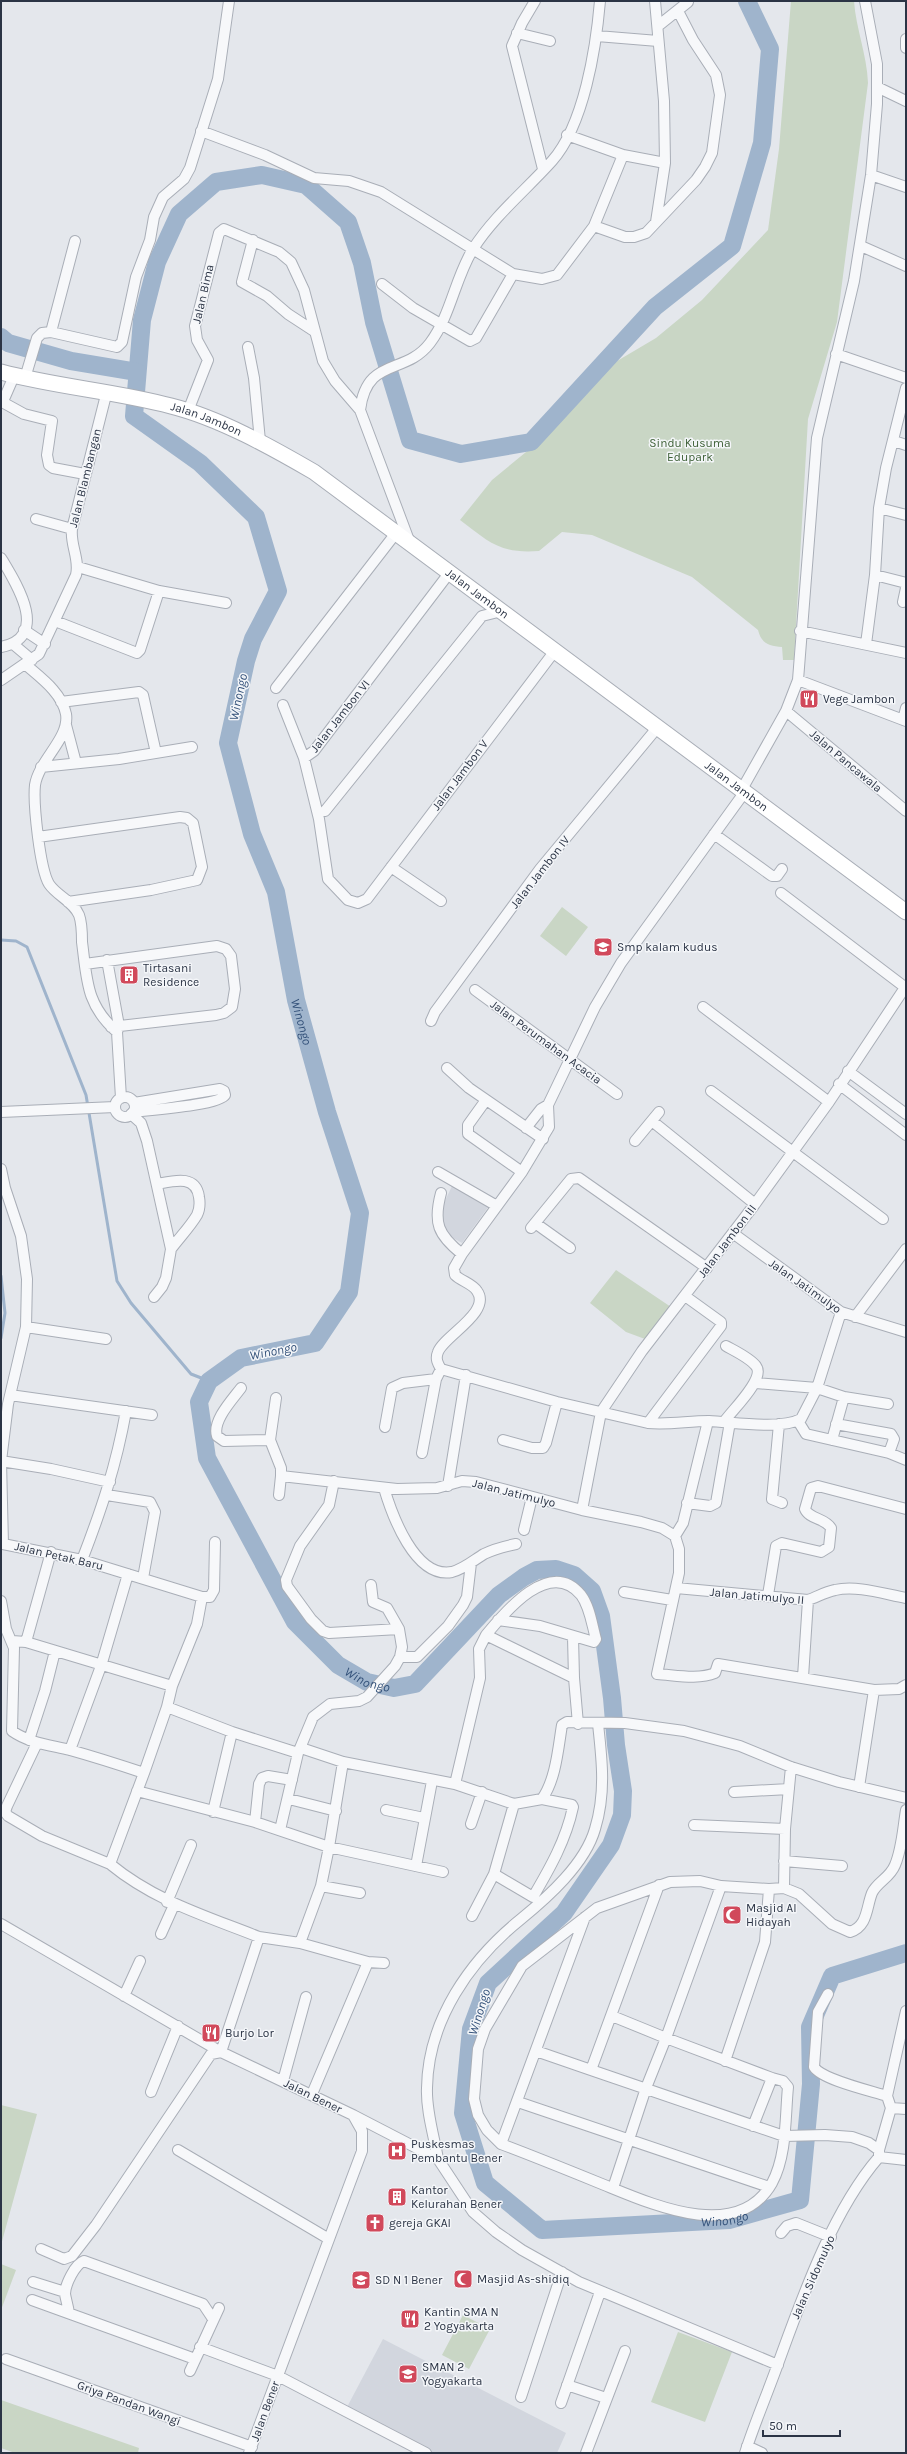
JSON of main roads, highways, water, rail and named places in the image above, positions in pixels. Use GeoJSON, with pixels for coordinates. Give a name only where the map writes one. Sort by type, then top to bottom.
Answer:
{"type":"FeatureCollection","features":[{"type":"Feature","properties":{"kind":"main road","name":"Jalan Jambon"},"geometry":{"type":"LineString","coordinates":[[13,375],[111,392],[173,406],[260,441],[314,472],[450,572],[554,652],[742,792],[906,912]]}},
{"type":"Feature","properties":{"kind":"waterway","name":"Winongo"},"geometry":{"type":"LineString","coordinates":[[747,1],[770,49],[762,143],[732,246],[655,307],[531,442],[461,454],[410,440],[374,322],[362,263],[348,222],[306,185],[262,175],[216,182],[179,214],[157,262],[142,320],[134,416],[200,463],[256,517],[278,591],[253,639],[246,661],[228,743],[252,834],[276,892],[296,1000],[327,1112],[360,1213],[349,1292],[315,1343],[241,1358],[209,1381],[199,1402],[207,1458],[295,1622],[338,1665],[367,1682],[394,1688],[415,1684],[499,1595],[524,1577],[537,1570],[556,1569],[574,1575],[592,1591],[601,1616],[612,1698],[616,1745],[623,1791],[622,1815],[611,1845],[564,1913],[488,1983],[471,2029],[463,2113],[485,2183],[542,2230],[729,2220],[800,2200],[811,2084],[810,2027],[832,1976],[906,1953]]}},
{"type":"Feature","properties":{"kind":"waterway"},"geometry":{"type":"LineString","coordinates":[[1,337],[8,343],[71,361],[137,372]]}},
{"type":"Feature","properties":{"kind":"waterway"},"geometry":{"type":"LineString","coordinates":[[1,940],[16,941],[27,947],[86,1095],[117,1281],[131,1303],[191,1374],[209,1381]]}},
{"type":"Feature","properties":{"kind":"waterway"},"geometry":{"type":"LineString","coordinates":[[1,1276],[5,1313],[1,1338]]}},
{"type":"Feature","properties":{"kind":"place","name":"Vege Jambon"},"geometry":{"type":"Point","coordinates":[809,699]}},
{"type":"Feature","properties":{"kind":"place","name":"Smp kalam kudus"},"geometry":{"type":"Point","coordinates":[603,947]}},
{"type":"Feature","properties":{"kind":"place","name":"Tirtasani Residence"},"geometry":{"type":"Point","coordinates":[129,975]}},
{"type":"Feature","properties":{"kind":"place","name":"Masjid Al Hidayah"},"geometry":{"type":"Point","coordinates":[732,1915]}},
{"type":"Feature","properties":{"kind":"place","name":"Burjo Lor"},"geometry":{"type":"Point","coordinates":[211,2033]}},
{"type":"Feature","properties":{"kind":"place","name":"Puskesmas Pembantu Bener"},"geometry":{"type":"Point","coordinates":[397,2151]}},
{"type":"Feature","properties":{"kind":"place","name":"Kantor Kelurahan Bener"},"geometry":{"type":"Point","coordinates":[397,2197]}},
{"type":"Feature","properties":{"kind":"place","name":"gereja GKAI"},"geometry":{"type":"Point","coordinates":[375,2223]}},
{"type":"Feature","properties":{"kind":"place","name":"Masjid As-shidiq"},"geometry":{"type":"Point","coordinates":[463,2279]}},
{"type":"Feature","properties":{"kind":"place","name":"SD N 1 Bener"},"geometry":{"type":"Point","coordinates":[361,2280]}},
{"type":"Feature","properties":{"kind":"place","name":"Kantin SMA N 2 Yogyakarta"},"geometry":{"type":"Point","coordinates":[410,2319]}},
{"type":"Feature","properties":{"kind":"place","name":"SMAN 2 Yogyakarta"},"geometry":{"type":"Point","coordinates":[408,2374]}},
{"type":"Feature","properties":{"kind":"park label","name":"Sindu Kusuma Edupark"},"geometry":{"type":"Point","coordinates":[690,450]}}]}
